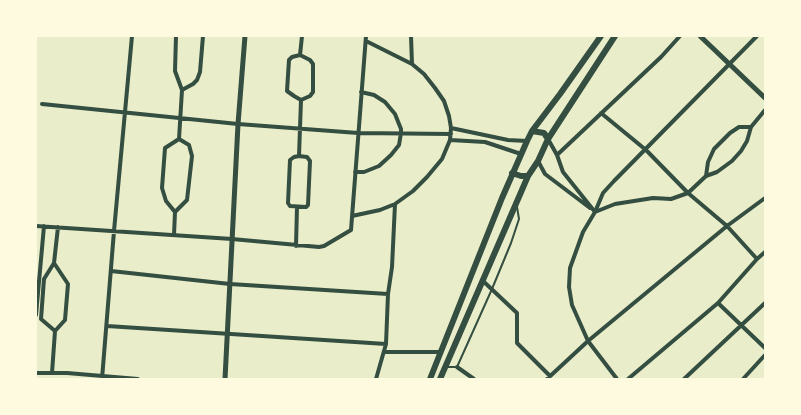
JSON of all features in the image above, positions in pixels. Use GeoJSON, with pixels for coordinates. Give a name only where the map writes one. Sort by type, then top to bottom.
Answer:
{"type":"FeatureCollection","features":[{"type":"Feature","properties":{"kind":"main road"},"geometry":{"type":"LineString","coordinates":[[430,379],[512,173],[527,141],[532,131],[601,36]]}},
{"type":"Feature","properties":{"kind":"main road"},"geometry":{"type":"LineString","coordinates":[[440,379],[528,176],[538,161],[548,139],[615,36]]}},
{"type":"Feature","properties":{"kind":"main road"},"geometry":{"type":"LineString","coordinates":[[532,131],[544,133],[548,139]]}},
{"type":"Feature","properties":{"kind":"main road"},"geometry":{"type":"LineString","coordinates":[[512,173],[521,176],[528,176]]}},
{"type":"Feature","properties":{"kind":"street"},"geometry":{"type":"LineString","coordinates":[[102,377],[132,36]]}},
{"type":"Feature","properties":{"kind":"street"},"geometry":{"type":"LineString","coordinates":[[176,36],[175,71],[182,90],[179,139]]}},
{"type":"Feature","properties":{"kind":"street"},"geometry":{"type":"LineString","coordinates":[[182,90],[193,84],[197,80],[200,72],[202,36]]}},
{"type":"Feature","properties":{"kind":"street"},"geometry":{"type":"LineString","coordinates":[[225,379],[238,124],[245,36]]}},
{"type":"Feature","properties":{"kind":"street"},"geometry":{"type":"LineString","coordinates":[[300,55],[302,36]]}},
{"type":"Feature","properties":{"kind":"street"},"geometry":{"type":"LineString","coordinates":[[36,226],[232,239],[296,246],[324,246],[351,230],[366,36]]}},
{"type":"Feature","properties":{"kind":"street"},"geometry":{"type":"LineString","coordinates":[[411,36],[412,64]]}},
{"type":"Feature","properties":{"kind":"street"},"geometry":{"type":"LineString","coordinates":[[557,155],[661,57],[680,36]]}},
{"type":"Feature","properties":{"kind":"street"},"geometry":{"type":"LineString","coordinates":[[700,36],[765,98]]}},
{"type":"Feature","properties":{"kind":"street"},"geometry":{"type":"LineString","coordinates":[[617,379],[588,341],[572,305],[569,287],[570,268],[583,232],[595,212],[603,193],[757,36]]}},
{"type":"Feature","properties":{"kind":"street"},"geometry":{"type":"LineString","coordinates":[[352,216],[380,210],[395,204],[413,190],[427,177],[442,159],[451,134],[449,116],[444,101],[428,78],[412,64],[366,41]]}},
{"type":"Feature","properties":{"kind":"street"},"geometry":{"type":"LineString","coordinates":[[300,55],[310,60],[313,64],[313,92],[310,96],[301,100],[288,91],[289,60],[292,57],[300,55]]}},
{"type":"Feature","properties":{"kind":"street"},"geometry":{"type":"LineString","coordinates":[[355,172],[364,172],[379,166],[399,145],[401,133],[394,114],[385,102],[374,95],[361,92]]}},
{"type":"Feature","properties":{"kind":"street"},"geometry":{"type":"LineString","coordinates":[[299,156],[301,100]]}},
{"type":"Feature","properties":{"kind":"street"},"geometry":{"type":"LineString","coordinates":[[42,104],[238,124],[358,133],[451,134]]}},
{"type":"Feature","properties":{"kind":"street"},"geometry":{"type":"LineString","coordinates":[[595,212],[615,204],[653,198],[671,198],[688,193],[706,176],[732,161],[747,141],[751,127],[765,110]]}},
{"type":"Feature","properties":{"kind":"street"},"geometry":{"type":"LineString","coordinates":[[601,113],[646,150],[688,193],[727,226],[756,259]]}},
{"type":"Feature","properties":{"kind":"street"},"geometry":{"type":"LineString","coordinates":[[706,176],[708,162],[714,150],[730,133],[739,128],[751,127]]}},
{"type":"Feature","properties":{"kind":"street"},"geometry":{"type":"LineString","coordinates":[[451,128],[508,140],[527,141]]}},
{"type":"Feature","properties":{"kind":"street"},"geometry":{"type":"LineString","coordinates":[[175,212],[187,200],[192,156],[189,145],[179,139]]}},
{"type":"Feature","properties":{"kind":"street"},"geometry":{"type":"LineString","coordinates":[[174,235],[175,212],[166,201],[162,188],[166,148],[179,139]]}},
{"type":"Feature","properties":{"kind":"street"},"geometry":{"type":"LineString","coordinates":[[548,139],[557,155],[563,172],[595,212]]}},
{"type":"Feature","properties":{"kind":"street"},"geometry":{"type":"LineString","coordinates":[[450,140],[485,142],[521,154]]}},
{"type":"Feature","properties":{"kind":"street"},"geometry":{"type":"LineString","coordinates":[[299,156],[306,157],[310,161],[308,205],[306,207],[290,206],[288,203],[290,160],[299,156]]}},
{"type":"Feature","properties":{"kind":"street"},"geometry":{"type":"LineString","coordinates":[[538,161],[545,174],[595,212]]}},
{"type":"Feature","properties":{"kind":"street"},"geometry":{"type":"LineString","coordinates":[[483,281],[517,313],[517,343],[549,377],[588,341],[727,226],[765,198]]}},
{"type":"Feature","properties":{"kind":"street"},"geometry":{"type":"LineString","coordinates":[[376,379],[386,344],[388,294],[392,267],[395,204]]}},
{"type":"Feature","properties":{"kind":"street"},"geometry":{"type":"LineString","coordinates":[[296,246],[297,207]]}},
{"type":"Feature","properties":{"kind":"street"},"geometry":{"type":"LineString","coordinates":[[36,315],[44,226]]}},
{"type":"Feature","properties":{"kind":"street"},"geometry":{"type":"LineString","coordinates":[[54,331],[40,319],[44,279],[54,263],[58,227]]}},
{"type":"Feature","properties":{"kind":"street"},"geometry":{"type":"LineString","coordinates":[[628,379],[718,303],[756,259],[765,252]]}},
{"type":"Feature","properties":{"kind":"street"},"geometry":{"type":"LineString","coordinates":[[52,373],[54,331],[65,320],[68,284],[54,263]]}},
{"type":"Feature","properties":{"kind":"street"},"geometry":{"type":"LineString","coordinates":[[111,271],[230,284],[388,294]]}},
{"type":"Feature","properties":{"kind":"street"},"geometry":{"type":"LineString","coordinates":[[718,303],[765,348]]}},
{"type":"Feature","properties":{"kind":"street"},"geometry":{"type":"LineString","coordinates":[[684,379],[765,303]]}},
{"type":"Feature","properties":{"kind":"street"},"geometry":{"type":"LineString","coordinates":[[107,326],[386,344]]}},
{"type":"Feature","properties":{"kind":"street"},"geometry":{"type":"LineString","coordinates":[[384,352],[441,352]]}},
{"type":"Feature","properties":{"kind":"street"},"geometry":{"type":"LineString","coordinates":[[743,379],[765,354]]}},
{"type":"Feature","properties":{"kind":"street"},"geometry":{"type":"LineString","coordinates":[[457,367],[474,379]]}},
{"type":"Feature","properties":{"kind":"street"},"geometry":{"type":"LineString","coordinates":[[36,373],[67,373],[138,379]]}},
{"type":"Feature","properties":{"kind":"street"},"geometry":{"type":"LineString","coordinates":[[67,373],[67,379]]}},
{"type":"Feature","properties":{"kind":"lane"},"geometry":{"type":"LineString","coordinates":[[445,367],[457,367],[492,289],[519,219],[516,204]]}}]}
